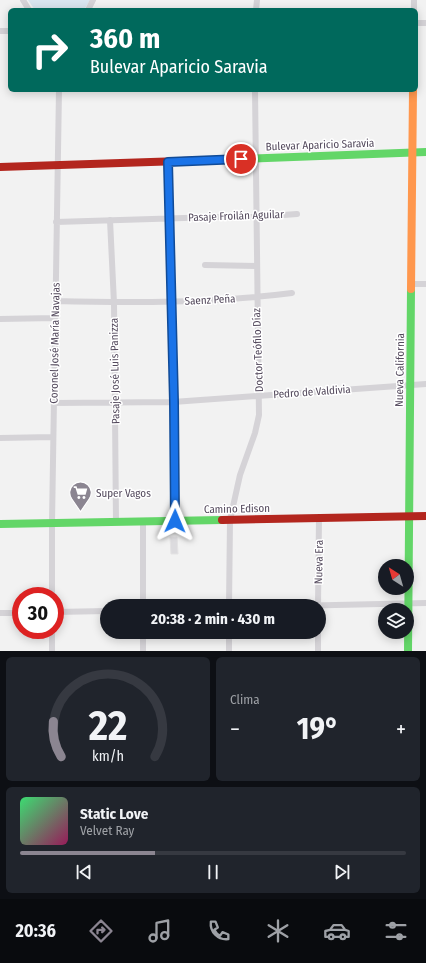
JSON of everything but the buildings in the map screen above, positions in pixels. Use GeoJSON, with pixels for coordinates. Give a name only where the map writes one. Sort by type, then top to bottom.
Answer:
{"type":"FeatureCollection","features":[{"type":"Feature","properties":{"kind":"street","name":"Coronel José María Navajas"},"geometry":{"type":"LineString","coordinates":[[52,587],[59,92]]}},
{"type":"Feature","properties":{"kind":"street","name":"Doctor Teófilo Díaz"},"geometry":{"type":"LineString","coordinates":[[229,599],[230,520],[240,475],[255,433],[259,415],[260,397],[258,381],[255,92]]}},
{"type":"Feature","properties":{"kind":"street","name":"Nueva California"},"geometry":{"type":"LineString","coordinates":[[408,603],[413,92]]}},
{"type":"Feature","properties":{"kind":"street","name":"Bulevar Aparicio Saravia"},"geometry":{"type":"LineString","coordinates":[[0,168],[426,152]]}},
{"type":"Feature","properties":{"kind":"street"},"geometry":{"type":"LineString","coordinates":[[168,162],[168,218],[174,402],[175,521]]}},
{"type":"Feature","properties":{"kind":"street","name":"Pasaje Froilán Aguilar"},"geometry":{"type":"LineString","coordinates":[[56,222],[256,217],[296,214]]}},
{"type":"Feature","properties":{"kind":"street","name":"Pasaje José Luis Panizza"},"geometry":{"type":"LineString","coordinates":[[110,220],[114,303],[116,402],[116,522]]}},
{"type":"Feature","properties":{"kind":"street"},"geometry":{"type":"LineString","coordinates":[[204,265],[257,266]]}},
{"type":"Feature","properties":{"kind":"street"},"geometry":{"type":"LineString","coordinates":[[412,284],[426,284]]}},
{"type":"Feature","properties":{"kind":"street","name":"Saenz Peña"},"geometry":{"type":"LineString","coordinates":[[55,301],[114,303],[257,297],[292,293]]}},
{"type":"Feature","properties":{"kind":"street"},"geometry":{"type":"LineString","coordinates":[[0,319],[55,318]]}},
{"type":"Feature","properties":{"kind":"street","name":"Pedro de Valdivia"},"geometry":{"type":"LineString","coordinates":[[54,403],[174,402],[426,384]]}},
{"type":"Feature","properties":{"kind":"street"},"geometry":{"type":"LineString","coordinates":[[0,438],[53,437]]}},
{"type":"Feature","properties":{"kind":"street","name":"Camino Edison"},"geometry":{"type":"LineString","coordinates":[[0,524],[426,516]]}},
{"type":"Feature","properties":{"kind":"street","name":"Nueva Era"},"geometry":{"type":"LineString","coordinates":[[318,599],[319,518]]}},
{"type":"Feature","properties":{"kind":"street"},"geometry":{"type":"LineString","coordinates":[[142,521],[143,599]]}},
{"type":"Feature","properties":{"kind":"street"},"geometry":{"type":"LineString","coordinates":[[414,604],[426,604]]}},
{"type":"Feature","properties":{"kind":"street"},"geometry":{"type":"LineString","coordinates":[[326,606],[378,605]]}},
{"type":"Feature","properties":{"kind":"street"},"geometry":{"type":"LineString","coordinates":[[64,612],[100,611]]}},
{"type":"Feature","properties":{"kind":"street"},"geometry":{"type":"LineString","coordinates":[[0,613],[12,613]]}},
{"type":"Feature","properties":{"kind":"street"},"geometry":{"type":"LineString","coordinates":[[52,639],[52,651]]}},
{"type":"Feature","properties":{"kind":"street"},"geometry":{"type":"LineString","coordinates":[[143,639],[143,651]]}},
{"type":"Feature","properties":{"kind":"street"},"geometry":{"type":"LineString","coordinates":[[229,639],[229,651]]}},
{"type":"Feature","properties":{"kind":"street"},"geometry":{"type":"LineString","coordinates":[[318,639],[318,651]]}},
{"type":"Feature","properties":{"kind":"street","name":"Nueva California"},"geometry":{"type":"LineString","coordinates":[[408,639],[408,651]]}},
{"type":"Feature","properties":{"kind":"shaded area"},"geometry":{"type":"Polygon","coordinates":[[[28,0],[90,0],[85,8],[34,8],[28,0]]]}},
{"type":"Feature","properties":{"kind":"traffic: fast"},"geometry":{"type":"LineString","coordinates":[[211,160],[426,152]]}},
{"type":"Feature","properties":{"kind":"traffic: fast"},"geometry":{"type":"LineString","coordinates":[[408,651],[411,289]]}},
{"type":"Feature","properties":{"kind":"traffic: fast"},"geometry":{"type":"LineString","coordinates":[[0,524],[222,520]]}},
{"type":"Feature","properties":{"kind":"traffic: slow"},"geometry":{"type":"LineString","coordinates":[[411,289],[413,92]]}},
{"type":"Feature","properties":{"kind":"traffic: jam"},"geometry":{"type":"LineString","coordinates":[[0,167],[211,160]]}},
{"type":"Feature","properties":{"kind":"traffic: jam"},"geometry":{"type":"LineString","coordinates":[[222,520],[426,516]]}},
{"type":"Feature","properties":{"kind":"place","name":"Super Vagos"},"geometry":{"type":"Point","coordinates":[80,512]}},
{"type":"Feature","properties":{"kind":"route"},"geometry":{"type":"LineString","coordinates":[[175,521],[174,402],[168,218],[168,162],[241,159]]}}]}
